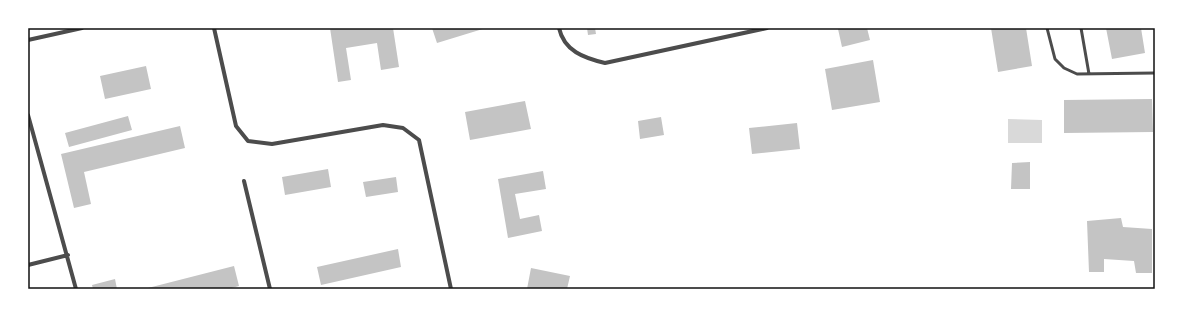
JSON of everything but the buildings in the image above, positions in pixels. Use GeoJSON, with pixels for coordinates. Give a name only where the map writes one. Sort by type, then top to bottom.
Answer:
{"type":"FeatureCollection","features":[{"type":"Feature","properties":{"kind":"street"},"geometry":{"type":"LineString","coordinates":[[28,40],[82,28]]}},
{"type":"Feature","properties":{"kind":"street"},"geometry":{"type":"LineString","coordinates":[[214,28],[236,126],[248,141],[272,144],[383,125],[403,128],[419,140],[451,289]]}},
{"type":"Feature","properties":{"kind":"street"},"geometry":{"type":"LineString","coordinates":[[559,28],[570,49],[584,58],[604,63],[767,28]]}},
{"type":"Feature","properties":{"kind":"street"},"geometry":{"type":"LineString","coordinates":[[28,116],[68,255],[76,289]]}},
{"type":"Feature","properties":{"kind":"street"},"geometry":{"type":"LineString","coordinates":[[244,181],[270,289]]}},
{"type":"Feature","properties":{"kind":"street"},"geometry":{"type":"LineString","coordinates":[[28,265],[68,255]]}},
{"type":"Feature","properties":{"kind":"lane"},"geometry":{"type":"LineString","coordinates":[[1047,28],[1055,59],[1064,68],[1076,74],[1155,73]]}},
{"type":"Feature","properties":{"kind":"lane"},"geometry":{"type":"LineString","coordinates":[[1081,28],[1089,74]]}},
{"type":"Feature","properties":{"kind":"shaded area"},"geometry":{"type":"Polygon","coordinates":[[[1008,119],[1042,120],[1042,143],[1008,143],[1008,119]]]}}]}
